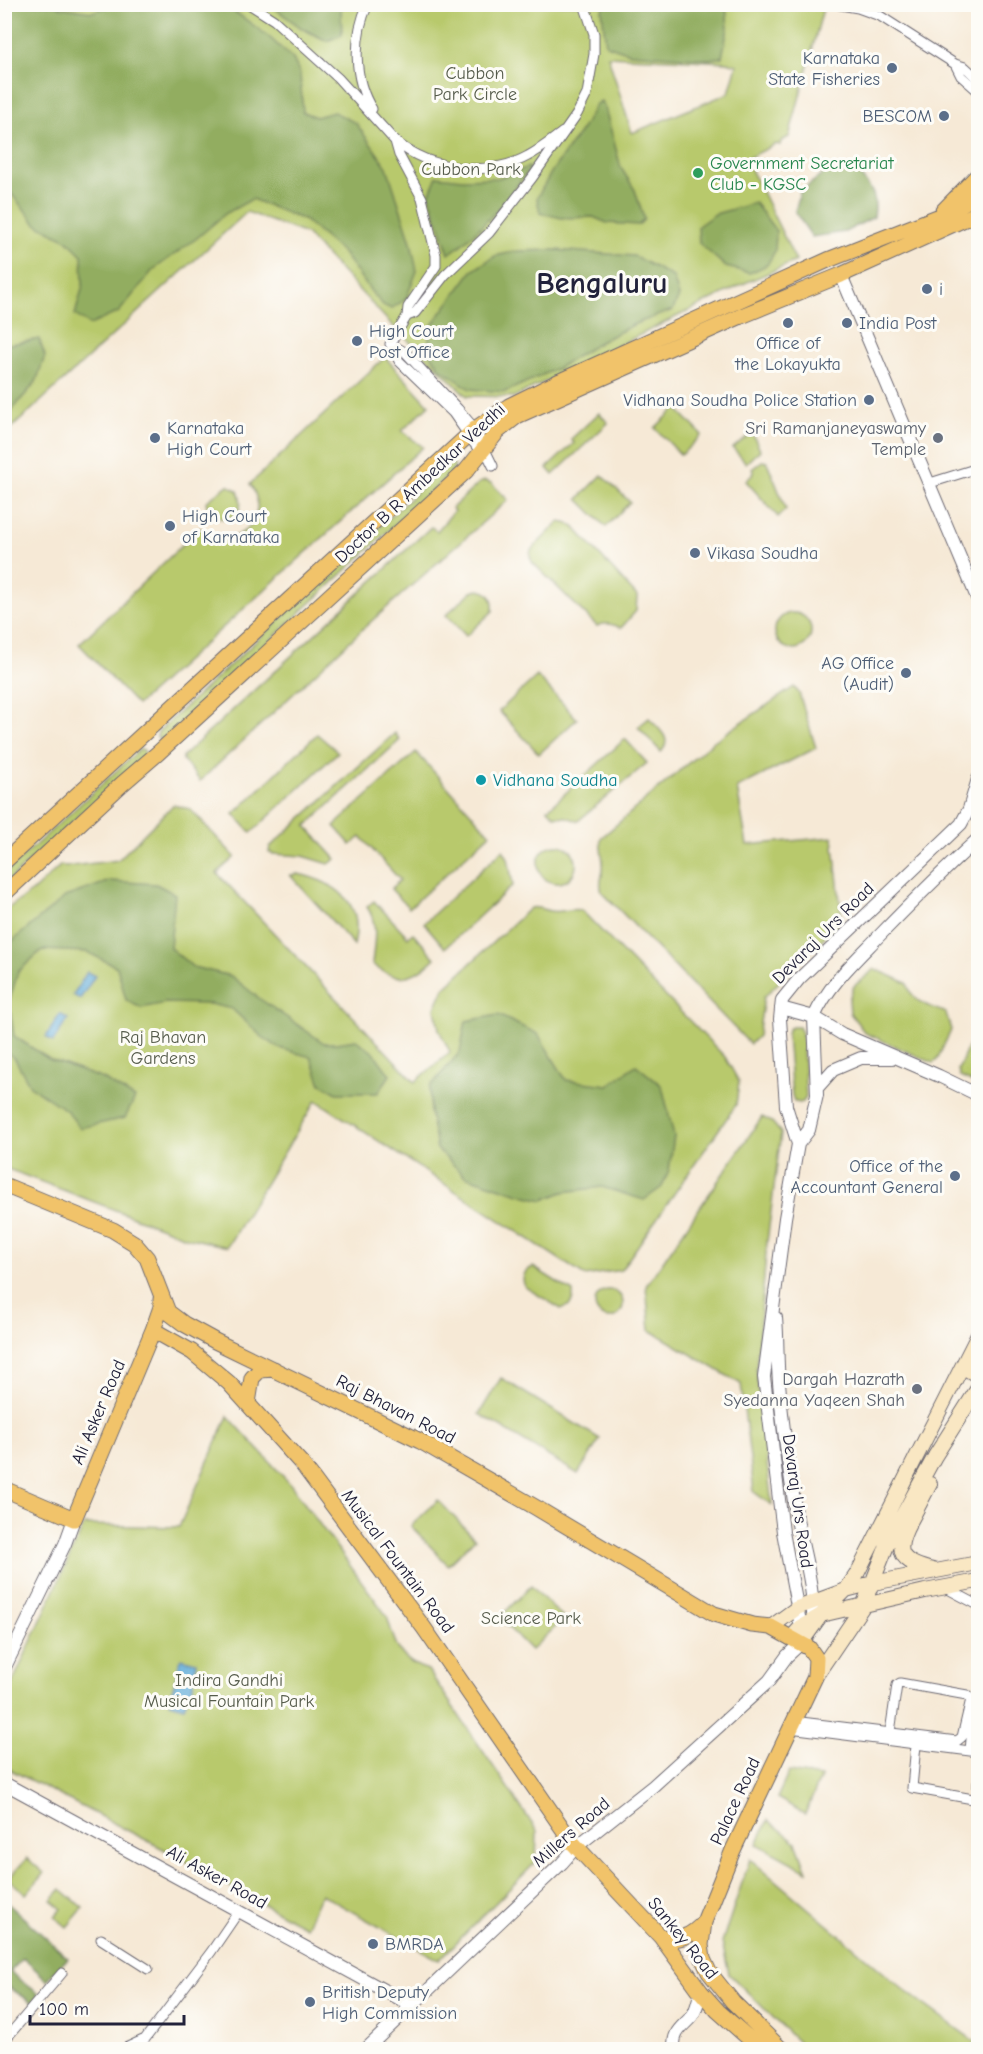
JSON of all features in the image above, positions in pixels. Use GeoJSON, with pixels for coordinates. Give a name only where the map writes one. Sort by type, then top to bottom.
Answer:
{"type":"FeatureCollection","features":[{"type":"Feature","properties":{"kind":"main road"},"geometry":{"type":"LineString","coordinates":[[940,216],[978,175]]}},
{"type":"Feature","properties":{"kind":"main road","name":"Doctor B R Ambedkar Veedhi"},"geometry":{"type":"LineString","coordinates":[[4,862],[471,432],[509,406],[736,299],[940,216],[978,195]]}},
{"type":"Feature","properties":{"kind":"main road","name":"Doctor B R Ambedkar Veedhi"},"geometry":{"type":"LineString","coordinates":[[4,894],[466,471],[498,431],[525,412],[978,213]]}},
{"type":"Feature","properties":{"kind":"main road","name":"Raj Bhavan Road"},"geometry":{"type":"LineString","coordinates":[[4,1185],[113,1230],[134,1243],[147,1258],[161,1299],[168,1312],[184,1324],[420,1441],[714,1614],[752,1625],[771,1627]]}},
{"type":"Feature","properties":{"kind":"main road","name":"Ali Asker Road"},"geometry":{"type":"LineString","coordinates":[[74,1519],[153,1330],[161,1307],[161,1299]]}},
{"type":"Feature","properties":{"kind":"main road","name":"Musical Fountain Road"},"geometry":{"type":"LineString","coordinates":[[153,1330],[198,1357],[229,1383],[302,1464],[424,1628],[576,1847]]}},
{"type":"Feature","properties":{"kind":"main road"},"geometry":{"type":"LineString","coordinates":[[798,1636],[846,1590],[863,1563],[978,1335]]}},
{"type":"Feature","properties":{"kind":"main road"},"geometry":{"type":"LineString","coordinates":[[963,1367],[978,1376]]}},
{"type":"Feature","properties":{"kind":"main road"},"geometry":{"type":"LineString","coordinates":[[248,1403],[252,1378],[260,1370],[274,1369]]}},
{"type":"Feature","properties":{"kind":"main road","name":"Palace Road"},"geometry":{"type":"LineString","coordinates":[[701,1945],[704,1922],[735,1846],[814,1677],[863,1606],[890,1538],[978,1388]]}},
{"type":"Feature","properties":{"kind":"main road","name":"Palace Road"},"geometry":{"type":"LineString","coordinates":[[935,1571],[917,1566],[900,1550],[902,1538],[942,1461],[943,1446]]}},
{"type":"Feature","properties":{"kind":"main road"},"geometry":{"type":"LineString","coordinates":[[4,1489],[74,1519]]}},
{"type":"Feature","properties":{"kind":"main road"},"geometry":{"type":"LineString","coordinates":[[771,1627],[797,1608],[846,1590],[978,1563]]}},
{"type":"Feature","properties":{"kind":"main road"},"geometry":{"type":"LineString","coordinates":[[817,1617],[978,1581]]}},
{"type":"Feature","properties":{"kind":"main road"},"geometry":{"type":"LineString","coordinates":[[771,1627],[798,1636],[809,1648],[816,1658],[814,1677]]}},
{"type":"Feature","properties":{"kind":"main road","name":"Sankey Road"},"geometry":{"type":"LineString","coordinates":[[576,1847],[661,1937],[701,1992],[718,2011],[762,2049]]}},
{"type":"Feature","properties":{"kind":"main road"},"geometry":{"type":"LineString","coordinates":[[661,1937],[673,1939],[685,1937],[696,1932],[704,1922]]}},
{"type":"Feature","properties":{"kind":"main road","name":"Sankey Road"},"geometry":{"type":"LineString","coordinates":[[701,1945],[703,1959],[710,1972],[733,2002],[782,2049]]}},
{"type":"Feature","properties":{"kind":"main road"},"geometry":{"type":"LineString","coordinates":[[701,1992],[710,1972]]}},
{"type":"Feature","properties":{"kind":"street"},"geometry":{"type":"LineString","coordinates":[[249,4],[274,20],[339,78],[395,141],[435,163],[462,168],[500,166],[528,156],[563,132]]}},
{"type":"Feature","properties":{"kind":"street"},"geometry":{"type":"LineString","coordinates":[[368,4],[357,42],[358,72],[367,101],[382,127]]}},
{"type":"Feature","properties":{"kind":"street"},"geometry":{"type":"LineString","coordinates":[[407,316],[415,313],[445,275],[489,233],[532,178],[577,114],[587,94],[592,74],[594,34],[586,9],[593,4]]}},
{"type":"Feature","properties":{"kind":"street"},"geometry":{"type":"LineString","coordinates":[[835,4],[858,8],[880,16],[955,64],[965,67],[978,79]]}},
{"type":"Feature","properties":{"kind":"street"},"geometry":{"type":"LineString","coordinates":[[955,64],[961,76],[978,91]]}},
{"type":"Feature","properties":{"kind":"street"},"geometry":{"type":"LineString","coordinates":[[395,141],[399,155],[422,198],[436,255],[436,266],[408,307],[407,316],[390,344],[399,361],[471,432],[483,451]]}},
{"type":"Feature","properties":{"kind":"street"},"geometry":{"type":"LineString","coordinates":[[841,275],[978,600]]}},
{"type":"Feature","properties":{"kind":"street"},"geometry":{"type":"LineString","coordinates":[[930,483],[978,468]]}},
{"type":"Feature","properties":{"kind":"street","name":"Devaraj Urs Road"},"geometry":{"type":"LineString","coordinates":[[798,1636],[797,1608],[783,1532],[764,1377],[785,1218],[798,1144],[786,1106],[780,1019],[782,1000],[800,979],[961,824],[969,809],[978,779]]}},
{"type":"Feature","properties":{"kind":"street"},"geometry":{"type":"LineString","coordinates":[[814,1017],[833,983],[939,874],[978,838]]}},
{"type":"Feature","properties":{"kind":"street"},"geometry":{"type":"LineString","coordinates":[[781,1008],[814,1017],[842,1034],[978,1095]]}},
{"type":"Feature","properties":{"kind":"street","name":"Devaraj Urs Road"},"geometry":{"type":"LineString","coordinates":[[798,1144],[809,1130],[817,1088],[814,1017]]}},
{"type":"Feature","properties":{"kind":"street"},"geometry":{"type":"LineString","coordinates":[[817,1088],[833,1070],[861,1058],[896,1058]]}},
{"type":"Feature","properties":{"kind":"street"},"geometry":{"type":"LineString","coordinates":[[786,1106],[791,1113],[797,1116],[805,1114],[814,1106]]}},
{"type":"Feature","properties":{"kind":"street","name":"Devaraj Urs Road"},"geometry":{"type":"LineString","coordinates":[[774,1308],[784,1436],[797,1524],[817,1617]]}},
{"type":"Feature","properties":{"kind":"street","name":"Ali Asker Road"},"geometry":{"type":"LineString","coordinates":[[4,1669],[48,1580],[74,1519]]}},
{"type":"Feature","properties":{"kind":"street"},"geometry":{"type":"LineString","coordinates":[[944,1587],[978,1605]]}},
{"type":"Feature","properties":{"kind":"street","name":"Millers Road"},"geometry":{"type":"LineString","coordinates":[[365,2049],[562,1863],[576,1847],[653,1786],[769,1681],[798,1636]]}},
{"type":"Feature","properties":{"kind":"street"},"geometry":{"type":"LineString","coordinates":[[792,1724],[890,1732],[957,1741],[962,1737],[971,1699],[967,1695],[900,1683],[897,1685],[890,1732]]}},
{"type":"Feature","properties":{"kind":"street"},"geometry":{"type":"LineString","coordinates":[[792,1724],[916,1745],[974,1752],[973,1715],[978,1709]]}},
{"type":"Feature","properties":{"kind":"street"},"geometry":{"type":"LineString","coordinates":[[916,1745],[912,1788],[973,1799],[978,1795],[978,1783]]}},
{"type":"Feature","properties":{"kind":"street","name":"Ali Asker Road"},"geometry":{"type":"LineString","coordinates":[[4,1783],[411,2005]]}},
{"type":"Feature","properties":{"kind":"street"},"geometry":{"type":"LineString","coordinates":[[121,2049],[145,2039],[239,1911]]}},
{"type":"Feature","properties":{"kind":"street"},"geometry":{"type":"LineString","coordinates":[[100,1939],[148,1969]]}},
{"type":"Feature","properties":{"kind":"street"},"geometry":{"type":"LineString","coordinates":[[4,2041],[63,1973]]}},
{"type":"Feature","properties":{"kind":"street"},"geometry":{"type":"LineString","coordinates":[[674,2049],[673,2038],[693,2015],[701,1992]]}},
{"type":"Feature","properties":{"kind":"green space"},"geometry":{"type":"Polygon","coordinates":[[[11,4],[58,5],[92,12],[113,5],[220,4],[268,36],[293,59],[300,74],[303,112],[316,117],[334,112],[356,123],[387,167],[411,242],[417,271],[406,299],[391,309],[383,305],[342,252],[304,220],[252,199],[225,214],[153,270],[119,312],[90,325],[75,315],[83,285],[82,255],[67,240],[36,224],[5,186],[4,11],[11,4]]]}},
{"type":"Feature","properties":{"kind":"green space"},"geometry":{"type":"Polygon","coordinates":[[[605,4],[726,5],[728,28],[722,57],[709,59],[630,53],[606,45],[602,10],[605,4]]]}},
{"type":"Feature","properties":{"kind":"green space","name":"Cubbon Park"},"geometry":{"type":"Polygon","coordinates":[[[5,5],[824,5],[789,137],[781,141],[780,145],[776,144],[746,159],[796,261],[745,283],[514,397],[467,396],[391,324],[306,234],[247,212],[5,434],[5,5]],[[608,56],[632,133],[729,93],[737,65],[727,62],[608,56]]]}},
{"type":"Feature","properties":{"kind":"green space"},"geometry":{"type":"Polygon","coordinates":[[[270,5],[345,5],[341,9],[342,35],[327,41],[303,29],[270,5]]]}},
{"type":"Feature","properties":{"kind":"green space"},"geometry":{"type":"Polygon","coordinates":[[[601,101],[605,108],[621,168],[635,190],[644,219],[639,225],[607,223],[593,217],[562,218],[540,213],[537,198],[596,104],[601,101]]]}},
{"type":"Feature","properties":{"kind":"green space"},"geometry":{"type":"Polygon","coordinates":[[[529,167],[530,169],[493,214],[449,254],[429,195],[437,176],[463,179],[498,178],[529,167]]]}},
{"type":"Feature","properties":{"kind":"green space"},"geometry":{"type":"Polygon","coordinates":[[[855,169],[874,196],[874,217],[845,232],[812,237],[795,212],[800,192],[828,170],[855,169]]]}},
{"type":"Feature","properties":{"kind":"green space"},"geometry":{"type":"Polygon","coordinates":[[[755,203],[776,231],[775,251],[767,265],[750,273],[726,267],[699,243],[698,226],[715,214],[755,203]]]}},
{"type":"Feature","properties":{"kind":"green space"},"geometry":{"type":"Polygon","coordinates":[[[555,250],[634,256],[673,277],[679,296],[673,310],[635,324],[558,368],[505,392],[470,389],[440,368],[427,349],[432,325],[472,271],[495,256],[518,251],[555,250]]]}},
{"type":"Feature","properties":{"kind":"green space"},"geometry":{"type":"Polygon","coordinates":[[[39,339],[45,356],[36,382],[5,418],[5,345],[39,339]]]}},
{"type":"Feature","properties":{"kind":"green space"},"geometry":{"type":"Polygon","coordinates":[[[385,357],[429,405],[402,431],[423,447],[137,705],[79,644],[200,528],[212,536],[225,538],[236,536],[246,530],[257,510],[256,497],[250,484],[385,357]]]}},
{"type":"Feature","properties":{"kind":"green space"},"geometry":{"type":"Polygon","coordinates":[[[676,408],[702,435],[681,455],[655,428],[676,408]]]}},
{"type":"Feature","properties":{"kind":"green space"},"geometry":{"type":"Polygon","coordinates":[[[599,413],[608,423],[553,475],[547,468],[574,443],[571,439],[599,413]]]}},
{"type":"Feature","properties":{"kind":"green space"},"geometry":{"type":"Polygon","coordinates":[[[752,433],[760,450],[746,463],[733,448],[752,433]]]}},
{"type":"Feature","properties":{"kind":"green space"},"geometry":{"type":"Polygon","coordinates":[[[762,461],[767,462],[786,509],[778,517],[746,481],[754,473],[752,469],[762,461]]]}},
{"type":"Feature","properties":{"kind":"green space"},"geometry":{"type":"Polygon","coordinates":[[[452,463],[455,466],[453,471],[165,738],[160,740],[157,737],[158,732],[447,464],[452,463]]]}},
{"type":"Feature","properties":{"kind":"green space"},"geometry":{"type":"Polygon","coordinates":[[[602,475],[630,502],[606,527],[578,499],[602,475]]]}},
{"type":"Feature","properties":{"kind":"green space"},"geometry":{"type":"Polygon","coordinates":[[[485,481],[491,483],[508,500],[365,627],[200,781],[183,760],[183,756],[431,527],[437,531],[454,511],[452,508],[479,483],[485,481]]]}},
{"type":"Feature","properties":{"kind":"green space"},"geometry":{"type":"Polygon","coordinates":[[[228,485],[238,491],[240,505],[238,511],[235,515],[224,518],[210,515],[206,502],[228,485]]]}},
{"type":"Feature","properties":{"kind":"green space"},"geometry":{"type":"Polygon","coordinates":[[[559,522],[573,526],[637,596],[636,611],[621,628],[609,624],[597,626],[532,562],[531,550],[559,522]]]}},
{"type":"Feature","properties":{"kind":"green space"},"geometry":{"type":"Polygon","coordinates":[[[478,590],[486,592],[491,597],[493,611],[466,636],[446,615],[471,592],[478,590]]]}},
{"type":"Feature","properties":{"kind":"green space"},"geometry":{"type":"Polygon","coordinates":[[[793,613],[806,618],[811,631],[806,644],[793,649],[780,644],[775,631],[780,618],[793,613]]]}},
{"type":"Feature","properties":{"kind":"green space"},"geometry":{"type":"Polygon","coordinates":[[[537,676],[577,719],[539,754],[499,711],[537,676]]]}},
{"type":"Feature","properties":{"kind":"green space"},"geometry":{"type":"Polygon","coordinates":[[[794,687],[799,693],[816,748],[737,788],[747,845],[833,837],[842,920],[764,997],[758,1036],[750,1044],[602,892],[601,838],[714,741],[794,687]]]}},
{"type":"Feature","properties":{"kind":"green space"},"geometry":{"type":"Polygon","coordinates":[[[649,718],[665,738],[665,747],[661,752],[638,727],[649,718]]]}},
{"type":"Feature","properties":{"kind":"green space"},"geometry":{"type":"Polygon","coordinates":[[[395,733],[400,740],[306,826],[336,859],[329,864],[303,856],[269,852],[270,847],[395,733]]]}},
{"type":"Feature","properties":{"kind":"green space"},"geometry":{"type":"Polygon","coordinates":[[[317,734],[338,752],[251,833],[234,814],[317,734]]]}},
{"type":"Feature","properties":{"kind":"green space"},"geometry":{"type":"Polygon","coordinates":[[[625,739],[647,763],[578,821],[555,816],[548,809],[625,739]]]}},
{"type":"Feature","properties":{"kind":"green space"},"geometry":{"type":"Polygon","coordinates":[[[140,749],[144,750],[145,755],[5,884],[5,873],[140,749]]]}},
{"type":"Feature","properties":{"kind":"green space"},"geometry":{"type":"Polygon","coordinates":[[[416,752],[490,834],[409,908],[391,889],[400,880],[361,837],[351,845],[334,826],[416,752]]]}},
{"type":"Feature","properties":{"kind":"green space","name":"Raj Bhavan Gardens"},"geometry":{"type":"Polygon","coordinates":[[[173,805],[190,809],[235,857],[217,873],[415,1082],[450,1052],[439,1030],[435,1008],[444,988],[530,908],[547,911],[581,910],[725,1057],[739,1082],[736,1105],[621,1270],[585,1276],[316,1100],[227,1247],[186,1237],[5,1168],[4,911],[33,891],[61,865],[65,867],[118,860],[173,805]]]}},
{"type":"Feature","properties":{"kind":"green space"},"geometry":{"type":"Polygon","coordinates":[[[557,845],[570,851],[576,864],[570,877],[557,883],[544,877],[538,864],[544,851],[557,845]]]}},
{"type":"Feature","properties":{"kind":"green space"},"geometry":{"type":"Polygon","coordinates":[[[503,850],[508,858],[513,885],[445,948],[424,923],[503,850]]]}},
{"type":"Feature","properties":{"kind":"green space"},"geometry":{"type":"Polygon","coordinates":[[[298,874],[324,882],[344,896],[355,917],[354,945],[290,875],[298,874]]]}},
{"type":"Feature","properties":{"kind":"green space"},"geometry":{"type":"Polygon","coordinates":[[[110,881],[156,884],[175,894],[170,948],[193,967],[231,976],[324,1043],[356,1040],[374,1053],[390,1075],[378,1093],[337,1093],[321,1084],[311,1057],[279,1048],[261,1036],[232,1009],[210,1004],[165,1003],[141,1008],[126,1000],[117,967],[87,952],[42,950],[18,972],[9,1002],[14,1036],[49,1059],[103,1079],[135,1098],[125,1118],[80,1128],[67,1111],[30,1086],[15,1059],[5,1051],[5,947],[65,897],[110,881]]]}},
{"type":"Feature","properties":{"kind":"green space"},"geometry":{"type":"Polygon","coordinates":[[[374,901],[408,937],[413,933],[435,958],[420,971],[397,976],[372,964],[374,927],[367,907],[374,901]]]}},
{"type":"Feature","properties":{"kind":"green space"},"geometry":{"type":"Polygon","coordinates":[[[875,969],[907,983],[909,990],[917,999],[946,1013],[951,1030],[937,1060],[933,1063],[865,1033],[850,1013],[849,999],[854,986],[875,969]]]}},
{"type":"Feature","properties":{"kind":"green space"},"geometry":{"type":"Polygon","coordinates":[[[498,1015],[538,1034],[566,1080],[608,1085],[636,1065],[662,1086],[674,1136],[669,1170],[662,1187],[644,1200],[602,1187],[563,1192],[543,1200],[465,1176],[437,1149],[430,1112],[430,1087],[460,1052],[466,1021],[498,1015]]]}},
{"type":"Feature","properties":{"kind":"green space"},"geometry":{"type":"Polygon","coordinates":[[[799,1027],[802,1033],[806,1097],[803,1102],[799,1103],[794,1101],[792,1095],[787,1035],[788,1029],[799,1027]]]}},
{"type":"Feature","properties":{"kind":"green space"},"geometry":{"type":"Polygon","coordinates":[[[978,1037],[978,1085],[960,1077],[958,1070],[972,1038],[978,1037]]]}},
{"type":"Feature","properties":{"kind":"green space"},"geometry":{"type":"Polygon","coordinates":[[[762,1117],[772,1122],[781,1133],[767,1242],[756,1371],[772,1505],[754,1492],[741,1384],[650,1330],[646,1286],[762,1117]]]}},
{"type":"Feature","properties":{"kind":"green space"},"geometry":{"type":"Polygon","coordinates":[[[533,1267],[573,1292],[570,1305],[561,1309],[525,1287],[524,1275],[533,1267]]]}},
{"type":"Feature","properties":{"kind":"green space"},"geometry":{"type":"Polygon","coordinates":[[[609,1290],[619,1294],[623,1304],[619,1314],[609,1318],[599,1314],[595,1304],[599,1294],[609,1290]]]}},
{"type":"Feature","properties":{"kind":"green space"},"geometry":{"type":"Polygon","coordinates":[[[501,1378],[600,1439],[578,1474],[479,1414],[501,1378]]]}},
{"type":"Feature","properties":{"kind":"green space","name":"Indira Gandhi Musical Fountain Park"},"geometry":{"type":"Polygon","coordinates":[[[228,1416],[291,1485],[387,1616],[399,1650],[410,1662],[428,1670],[537,1831],[536,1862],[439,1960],[321,1894],[306,1927],[177,1856],[5,1767],[5,1699],[84,1525],[179,1527],[228,1416]]]}},
{"type":"Feature","properties":{"kind":"green space","name":"Science Park"},"geometry":{"type":"Polygon","coordinates":[[[438,1500],[475,1539],[448,1565],[411,1526],[438,1500]]]}},
{"type":"Feature","properties":{"kind":"green space","name":"Science Park"},"geometry":{"type":"Polygon","coordinates":[[[531,1586],[564,1619],[531,1650],[499,1618],[531,1586]]]}},
{"type":"Feature","properties":{"kind":"green space"},"geometry":{"type":"Polygon","coordinates":[[[789,1772],[821,1777],[805,1814],[777,1798],[789,1772]]]}},
{"type":"Feature","properties":{"kind":"green space"},"geometry":{"type":"Polygon","coordinates":[[[768,1820],[796,1842],[807,1871],[757,1844],[768,1820]]]}},
{"type":"Feature","properties":{"kind":"green space"},"geometry":{"type":"Polygon","coordinates":[[[27,1858],[44,1873],[26,1894],[8,1879],[27,1858]]]}},
{"type":"Feature","properties":{"kind":"green space"},"geometry":{"type":"Polygon","coordinates":[[[750,1859],[904,1990],[978,2044],[978,2049],[805,2049],[729,1974],[722,1942],[750,1859]]]}},
{"type":"Feature","properties":{"kind":"green space"},"geometry":{"type":"Polygon","coordinates":[[[61,1889],[83,1908],[67,1927],[55,1917],[62,1909],[51,1900],[61,1889]]]}},
{"type":"Feature","properties":{"kind":"green space"},"geometry":{"type":"Polygon","coordinates":[[[4,1900],[68,1958],[47,1980],[23,1958],[10,1972],[39,1994],[33,2003],[5,1985],[4,1900]]]}},
{"type":"Feature","properties":{"kind":"water"},"geometry":{"type":"Polygon","coordinates":[[[87,972],[95,976],[80,999],[73,995],[87,972]]]}},
{"type":"Feature","properties":{"kind":"water"},"geometry":{"type":"Polygon","coordinates":[[[60,1014],[68,1019],[53,1042],[46,1037],[60,1014]]]}},
{"type":"Feature","properties":{"kind":"water"},"geometry":{"type":"Polygon","coordinates":[[[181,1658],[196,1662],[193,1686],[184,1707],[169,1703],[181,1658]]]}},
{"type":"Feature","properties":{"kind":"place","name":"Karnataka State Fisheries"},"geometry":{"type":"Point","coordinates":[892,68]}},
{"type":"Feature","properties":{"kind":"place","name":"BESCOM"},"geometry":{"type":"Point","coordinates":[944,116]}},
{"type":"Feature","properties":{"kind":"place","name":"Government Secretariat Club - KGSC"},"geometry":{"type":"Point","coordinates":[698,173]}},
{"type":"Feature","properties":{"kind":"place","name":"i"},"geometry":{"type":"Point","coordinates":[927,289]}},
{"type":"Feature","properties":{"kind":"place","name":"Office of the Lokayukta"},"geometry":{"type":"Point","coordinates":[788,323]}},
{"type":"Feature","properties":{"kind":"place","name":"India Post"},"geometry":{"type":"Point","coordinates":[847,323]}},
{"type":"Feature","properties":{"kind":"place","name":"High Court Post Office"},"geometry":{"type":"Point","coordinates":[357,341]}},
{"type":"Feature","properties":{"kind":"place","name":"Vidhana Soudha Police Station"},"geometry":{"type":"Point","coordinates":[869,400]}},
{"type":"Feature","properties":{"kind":"place","name":"Karnataka High Court"},"geometry":{"type":"Point","coordinates":[155,438]}},
{"type":"Feature","properties":{"kind":"place","name":"Sri Ramanjaneyaswamy Temple"},"geometry":{"type":"Point","coordinates":[938,438]}},
{"type":"Feature","properties":{"kind":"place","name":"High Court of Karnataka"},"geometry":{"type":"Point","coordinates":[170,526]}},
{"type":"Feature","properties":{"kind":"place","name":"Vikasa Soudha"},"geometry":{"type":"Point","coordinates":[695,553]}},
{"type":"Feature","properties":{"kind":"place","name":"AG Office (Audit)"},"geometry":{"type":"Point","coordinates":[906,673]}},
{"type":"Feature","properties":{"kind":"place","name":"Vidhana Soudha"},"geometry":{"type":"Point","coordinates":[481,780]}},
{"type":"Feature","properties":{"kind":"place","name":"Office of the Accountant General"},"geometry":{"type":"Point","coordinates":[955,1176]}},
{"type":"Feature","properties":{"kind":"place","name":"Dargah Hazrath Syedanna Yaqeen Shah"},"geometry":{"type":"Point","coordinates":[917,1389]}},
{"type":"Feature","properties":{"kind":"place","name":"BMRDA"},"geometry":{"type":"Point","coordinates":[373,1944]}},
{"type":"Feature","properties":{"kind":"place","name":"British Deputy High Commission"},"geometry":{"type":"Point","coordinates":[310,2002]}},
{"type":"Feature","properties":{"kind":"district","name":"Bengaluru"},"geometry":{"type":"Point","coordinates":[602,283]}},
{"type":"Feature","properties":{"kind":"park label","name":"Cubbon Park Circle"},"geometry":{"type":"Point","coordinates":[475,83]}}]}
